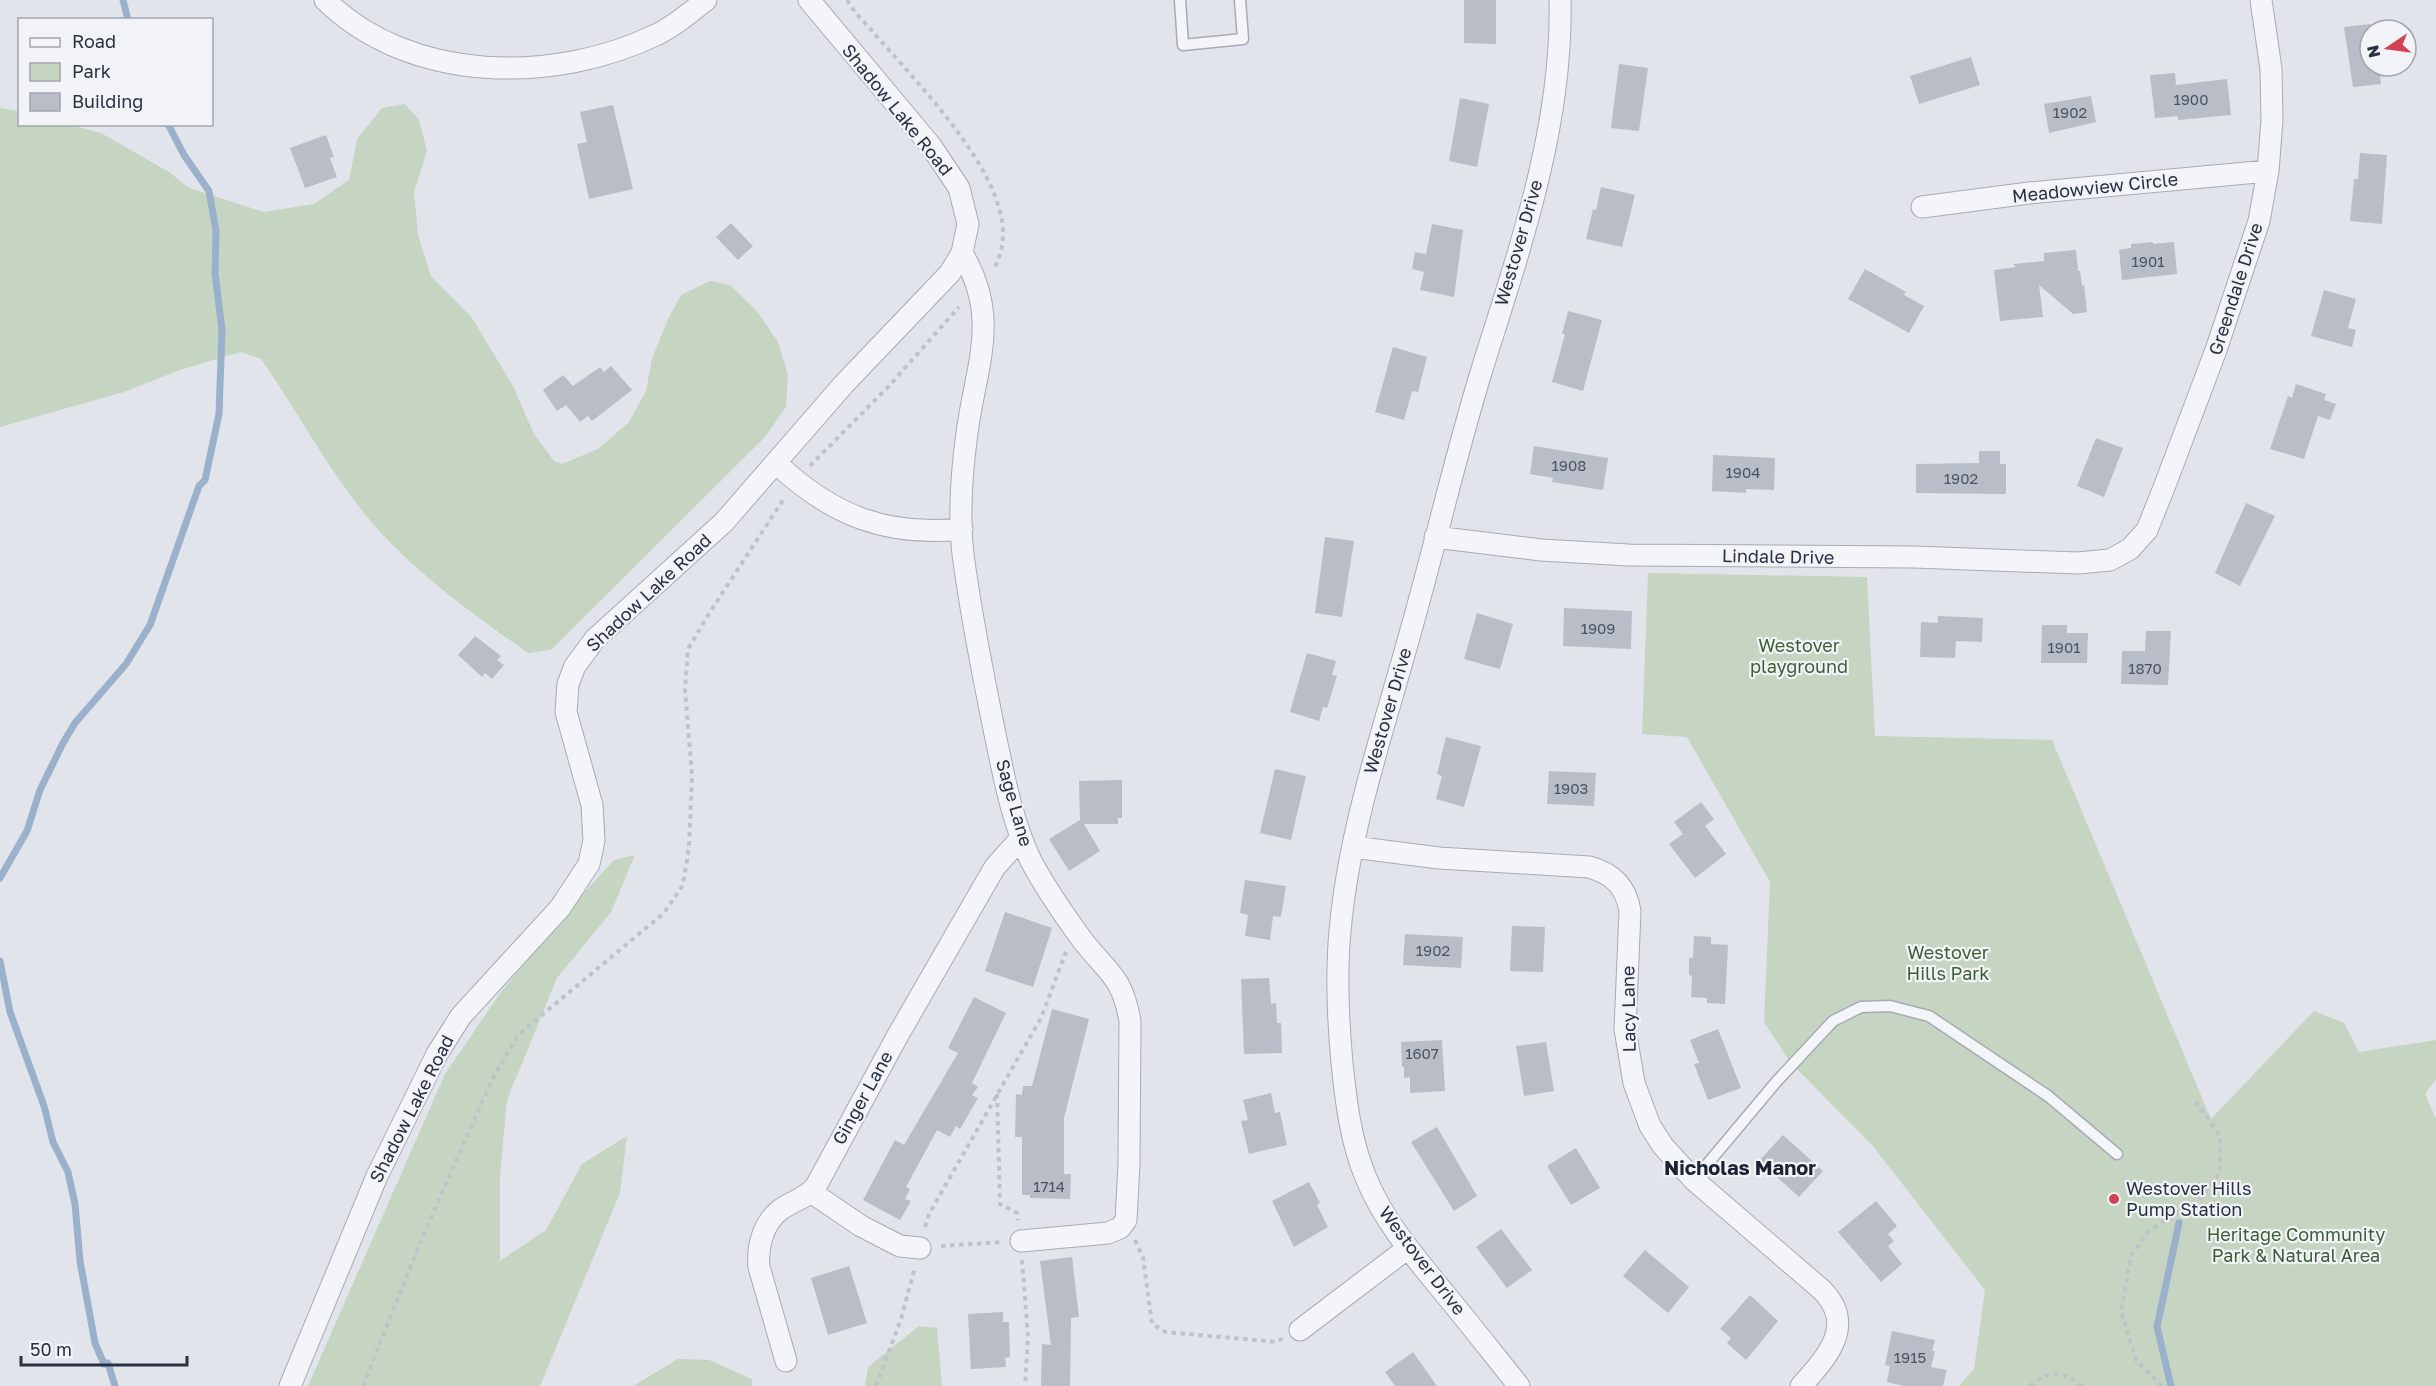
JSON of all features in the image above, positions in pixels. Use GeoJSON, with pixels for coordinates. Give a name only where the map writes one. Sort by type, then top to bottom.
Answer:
{"type":"FeatureCollection","features":[{"type":"Feature","properties":{"kind":"street"},"geometry":{"type":"LineString","coordinates":[[325,0],[360,28],[413,53],[463,66],[498,68],[586,59],[627,48],[660,33],[706,0]]}},
{"type":"Feature","properties":{"kind":"street","name":"Shadow Lake Road"},"geometry":{"type":"LineString","coordinates":[[290,1386],[377,1176],[437,1054],[461,1016],[560,908],[589,864],[594,840],[592,804],[566,712],[568,684],[575,666],[595,639],[724,522],[844,384],[950,273],[962,253],[968,224],[959,188],[931,146],[809,0]]}},
{"type":"Feature","properties":{"kind":"street","name":"Westover Drive"},"geometry":{"type":"LineString","coordinates":[[1519,1386],[1407,1248],[1382,1210],[1367,1180],[1353,1141],[1346,1099],[1340,1042],[1338,958],[1341,920],[1353,848],[1383,725],[1472,403],[1515,264],[1539,174],[1558,74],[1560,0]]}},
{"type":"Feature","properties":{"kind":"street","name":"Greendale Drive"},"geometry":{"type":"LineString","coordinates":[[2120,555],[2136,544],[2147,530],[2243,273],[2259,221],[2268,171],[2272,99],[2271,69],[2261,0]]}},
{"type":"Feature","properties":{"kind":"street","name":"Meadowview Circle"},"geometry":{"type":"LineString","coordinates":[[1922,207],[2029,193],[2268,171]]}},
{"type":"Feature","properties":{"kind":"street","name":"Sage Lane"},"geometry":{"type":"LineString","coordinates":[[962,253],[978,287],[984,314],[982,352],[967,434],[962,530],[964,566],[980,658],[1011,805],[1021,838],[1047,889],[1075,929],[1118,982],[1126,999],[1130,1021],[1126,1220]]}},
{"type":"Feature","properties":{"kind":"street"},"geometry":{"type":"LineString","coordinates":[[776,463],[795,481],[828,505],[864,521],[916,532],[962,530]]}},
{"type":"Feature","properties":{"kind":"street","name":"Lindale Drive"},"geometry":{"type":"LineString","coordinates":[[1435,537],[1541,550],[1629,555],[1914,557],[2078,562],[2103,561],[2120,555]]}},
{"type":"Feature","properties":{"kind":"street","name":"Ginger Lane"},"geometry":{"type":"LineString","coordinates":[[812,1192],[898,1035],[985,884],[1006,854],[1021,838]]}},
{"type":"Feature","properties":{"kind":"street","name":"Lacy Lane"},"geometry":{"type":"LineString","coordinates":[[1353,848],[1439,858],[1589,867],[1612,876],[1626,895],[1630,910],[1625,1029],[1634,1083],[1653,1132],[1694,1180],[1822,1290],[1830,1300],[1837,1321],[1834,1344],[1801,1386]]}},
{"type":"Feature","properties":{"kind":"street"},"geometry":{"type":"LineString","coordinates":[[786,1361],[757,1254],[760,1241],[770,1221],[780,1210],[812,1192],[861,1226],[900,1246],[920,1248]]}},
{"type":"Feature","properties":{"kind":"street"},"geometry":{"type":"LineString","coordinates":[[1021,1241],[1108,1233],[1120,1228],[1126,1220]]}},
{"type":"Feature","properties":{"kind":"street"},"geometry":{"type":"LineString","coordinates":[[1300,1330],[1407,1248]]}},
{"type":"Feature","properties":{"kind":"lane"},"geometry":{"type":"LineString","coordinates":[[1180,0],[1184,45],[1243,39],[1240,0]]}},
{"type":"Feature","properties":{"kind":"lane"},"geometry":{"type":"LineString","coordinates":[[1694,1180],[1777,1081],[1833,1021],[1861,1007],[1890,1006],[1929,1016],[2048,1096],[2117,1154]]}},
{"type":"Feature","properties":{"kind":"path"},"geometry":{"type":"LineString","coordinates":[[363,1386],[422,1238],[492,1080],[518,1035],[664,913],[683,885],[689,847],[692,775],[685,689],[688,649],[795,481],[889,386],[996,266],[1004,236],[999,209],[982,165],[953,126],[847,0]]}},
{"type":"Feature","properties":{"kind":"path"},"geometry":{"type":"LineString","coordinates":[[876,1386],[901,1319],[929,1214],[1041,1018],[1075,929]]}},
{"type":"Feature","properties":{"kind":"path"},"geometry":{"type":"LineString","coordinates":[[997,1094],[1000,1204],[1017,1213],[1021,1241],[1028,1337],[1025,1386]]}},
{"type":"Feature","properties":{"kind":"path"},"geometry":{"type":"LineString","coordinates":[[2162,1386],[2136,1360],[2121,1311],[2132,1257],[2149,1232],[2201,1198],[2220,1171],[2220,1136],[2194,1099]]}},
{"type":"Feature","properties":{"kind":"path"},"geometry":{"type":"LineString","coordinates":[[1126,1220],[1143,1257],[1152,1324],[1166,1332],[1277,1342],[1300,1330]]}},
{"type":"Feature","properties":{"kind":"path"},"geometry":{"type":"LineString","coordinates":[[920,1248],[1021,1241]]}},
{"type":"Feature","properties":{"kind":"path"},"geometry":{"type":"LineString","coordinates":[[2030,1386],[2043,1375],[2067,1374],[2082,1386]]}},
{"type":"Feature","properties":{"kind":"green space"},"geometry":{"type":"Polygon","coordinates":[[[405,104],[419,120],[427,151],[414,192],[418,235],[431,276],[472,318],[513,386],[534,434],[554,461],[562,464],[598,449],[629,422],[646,391],[652,358],[681,295],[710,281],[730,285],[757,311],[778,342],[788,375],[786,407],[765,437],[551,650],[528,653],[447,593],[391,543],[343,485],[261,359],[241,352],[182,369],[124,392],[0,427],[0,108],[18,111],[18,126],[74,126],[101,133],[169,172],[189,188],[264,212],[314,204],[349,180],[357,139],[382,108],[405,104]]]}},
{"type":"Feature","properties":{"kind":"green space","name":"Westover Hills Park"},"geometry":{"type":"Polygon","coordinates":[[[1648,573],[1867,577],[1875,736],[2052,740],[2211,1119],[2314,1011],[2344,1023],[2359,1052],[2436,1040],[2436,1079],[2425,1094],[2436,1119],[2436,1386],[1959,1386],[1974,1369],[1985,1290],[1872,1145],[1790,1062],[1764,1022],[1770,882],[1687,737],[1642,734],[1648,573]]]}},
{"type":"Feature","properties":{"kind":"green space"},"geometry":{"type":"Polygon","coordinates":[[[635,855],[611,912],[557,978],[507,1100],[500,1175],[500,1261],[546,1230],[582,1164],[627,1136],[620,1193],[540,1386],[308,1386],[445,1074],[501,992],[572,906],[614,860],[635,855]]]}},
{"type":"Feature","properties":{"kind":"green space"},"geometry":{"type":"Polygon","coordinates":[[[919,1326],[937,1328],[942,1386],[865,1386],[868,1367],[919,1326]]]}},
{"type":"Feature","properties":{"kind":"green space"},"geometry":{"type":"Polygon","coordinates":[[[678,1359],[709,1360],[752,1379],[752,1386],[633,1386],[678,1359]]]}},
{"type":"Feature","properties":{"kind":"building"},"geometry":{"type":"Polygon","coordinates":[[[1464,0],[1496,0],[1496,44],[1464,43],[1464,0]]]}},
{"type":"Feature","properties":{"kind":"building"},"geometry":{"type":"Polygon","coordinates":[[[2358,25],[2358,78],[2380,78],[2381,84],[2353,87],[2344,27],[2358,25]]]}},
{"type":"Feature","properties":{"kind":"building"},"geometry":{"type":"Polygon","coordinates":[[[1971,57],[1980,85],[1919,104],[1910,76],[1971,57]]]}},
{"type":"Feature","properties":{"kind":"building"},"geometry":{"type":"Polygon","coordinates":[[[1619,64],[1648,68],[1639,131],[1611,128],[1619,64]]]}},
{"type":"Feature","properties":{"kind":"building"},"geometry":{"type":"Polygon","coordinates":[[[2175,73],[2176,85],[2227,79],[2231,115],[2178,120],[2178,116],[2155,118],[2150,75],[2175,73]]]}},
{"type":"Feature","properties":{"kind":"building"},"geometry":{"type":"Polygon","coordinates":[[[2091,96],[2096,122],[2049,133],[2044,104],[2091,96]]]}},
{"type":"Feature","properties":{"kind":"building"},"geometry":{"type":"Polygon","coordinates":[[[1460,98],[1489,104],[1477,167],[1449,161],[1460,98]]]}},
{"type":"Feature","properties":{"kind":"building"},"geometry":{"type":"Polygon","coordinates":[[[613,105],[633,189],[589,199],[577,144],[587,142],[580,112],[613,105]]]}},
{"type":"Feature","properties":{"kind":"building"},"geometry":{"type":"Polygon","coordinates":[[[326,135],[334,157],[330,158],[337,177],[305,188],[290,148],[326,135]]]}},
{"type":"Feature","properties":{"kind":"building"},"geometry":{"type":"Polygon","coordinates":[[[2360,153],[2387,155],[2382,224],[2350,221],[2354,179],[2358,179],[2360,153]]]}},
{"type":"Feature","properties":{"kind":"building"},"geometry":{"type":"Polygon","coordinates":[[[1601,187],[1635,195],[1622,247],[1586,239],[1601,187]]]}},
{"type":"Feature","properties":{"kind":"building"},"geometry":{"type":"Polygon","coordinates":[[[731,223],[753,246],[738,260],[716,237],[731,223]]]}},
{"type":"Feature","properties":{"kind":"building"},"geometry":{"type":"Polygon","coordinates":[[[1432,224],[1463,230],[1454,297],[1420,290],[1424,272],[1412,269],[1415,252],[1426,254],[1432,224]]]}},
{"type":"Feature","properties":{"kind":"building"},"geometry":{"type":"Polygon","coordinates":[[[2153,242],[2153,244],[2174,242],[2177,274],[2122,280],[2119,250],[2131,248],[2131,244],[2153,242]]]}},
{"type":"Feature","properties":{"kind":"building"},"geometry":{"type":"Polygon","coordinates":[[[2076,250],[2087,312],[2073,314],[2039,285],[2043,317],[2000,321],[1994,270],[2016,267],[2013,264],[2044,261],[2044,253],[2076,250]]]}},
{"type":"Feature","properties":{"kind":"building"},"geometry":{"type":"Polygon","coordinates":[[[1865,269],[1906,292],[1904,295],[1924,306],[1909,333],[1848,299],[1865,269]]]}},
{"type":"Feature","properties":{"kind":"building"},"geometry":{"type":"Polygon","coordinates":[[[2324,290],[2356,299],[2348,328],[2356,330],[2352,347],[2311,336],[2324,290]]]}},
{"type":"Feature","properties":{"kind":"building"},"geometry":{"type":"Polygon","coordinates":[[[1568,311],[1602,320],[1583,391],[1552,382],[1565,334],[1562,334],[1568,311]]]}},
{"type":"Feature","properties":{"kind":"building"},"geometry":{"type":"Polygon","coordinates":[[[1393,347],[1427,357],[1418,392],[1412,391],[1404,420],[1375,412],[1393,347]]]}},
{"type":"Feature","properties":{"kind":"building"},"geometry":{"type":"Polygon","coordinates":[[[611,366],[632,390],[592,421],[588,416],[580,422],[566,405],[557,411],[543,390],[563,375],[573,386],[600,367],[604,372],[611,366]]]}},
{"type":"Feature","properties":{"kind":"building"},"geometry":{"type":"Polygon","coordinates":[[[2296,384],[2326,394],[2324,400],[2336,404],[2330,420],[2318,416],[2304,459],[2270,449],[2288,396],[2292,398],[2296,384]]]}},
{"type":"Feature","properties":{"kind":"building"},"geometry":{"type":"Polygon","coordinates":[[[2096,438],[2123,448],[2104,497],[2077,486],[2096,438]]]}},
{"type":"Feature","properties":{"kind":"building"},"geometry":{"type":"Polygon","coordinates":[[[1534,446],[1608,458],[1603,490],[1552,482],[1553,478],[1530,474],[1534,446]]]}},
{"type":"Feature","properties":{"kind":"building"},"geometry":{"type":"Polygon","coordinates":[[[1979,451],[2000,451],[2000,464],[2006,464],[2006,494],[1916,493],[1916,464],[1979,463],[1979,451]]]}},
{"type":"Feature","properties":{"kind":"building"},"geometry":{"type":"Polygon","coordinates":[[[1713,455],[1775,458],[1774,490],[1746,489],[1746,493],[1712,491],[1713,455]]]}},
{"type":"Feature","properties":{"kind":"building"},"geometry":{"type":"Polygon","coordinates":[[[2246,503],[2275,516],[2240,586],[2215,573],[2246,503]]]}},
{"type":"Feature","properties":{"kind":"building"},"geometry":{"type":"Polygon","coordinates":[[[1325,537],[1354,541],[1342,617],[1315,613],[1325,537]]]}},
{"type":"Feature","properties":{"kind":"building"},"geometry":{"type":"Polygon","coordinates":[[[1564,608],[1632,611],[1631,649],[1563,646],[1564,608]]]}},
{"type":"Feature","properties":{"kind":"building"},"geometry":{"type":"Polygon","coordinates":[[[1477,613],[1513,624],[1500,669],[1464,659],[1477,613]]]}},
{"type":"Feature","properties":{"kind":"building"},"geometry":{"type":"Polygon","coordinates":[[[1938,616],[1983,618],[1982,642],[1956,641],[1955,658],[1920,657],[1921,622],[1938,623],[1938,616]]]}},
{"type":"Feature","properties":{"kind":"building"},"geometry":{"type":"Polygon","coordinates":[[[2042,625],[2067,625],[2067,633],[2088,633],[2087,663],[2041,663],[2042,625]]]}},
{"type":"Feature","properties":{"kind":"building"},"geometry":{"type":"Polygon","coordinates":[[[2146,631],[2171,631],[2168,685],[2121,684],[2122,651],[2145,651],[2146,631]]]}},
{"type":"Feature","properties":{"kind":"building"},"geometry":{"type":"Polygon","coordinates":[[[475,636],[501,656],[497,660],[504,665],[492,679],[485,673],[482,677],[458,655],[475,636]]]}},
{"type":"Feature","properties":{"kind":"building"},"geometry":{"type":"Polygon","coordinates":[[[1307,653],[1336,661],[1332,675],[1337,676],[1327,708],[1323,707],[1319,721],[1290,712],[1307,653]]]}},
{"type":"Feature","properties":{"kind":"building"},"geometry":{"type":"Polygon","coordinates":[[[1446,737],[1481,746],[1464,807],[1436,799],[1442,776],[1437,774],[1446,737]]]}},
{"type":"Feature","properties":{"kind":"building"},"geometry":{"type":"Polygon","coordinates":[[[1275,769],[1306,776],[1291,840],[1260,833],[1275,769]]]}},
{"type":"Feature","properties":{"kind":"building"},"geometry":{"type":"Polygon","coordinates":[[[1549,771],[1596,773],[1594,806],[1547,804],[1549,771]]]}},
{"type":"Feature","properties":{"kind":"building"},"geometry":{"type":"Polygon","coordinates":[[[1122,780],[1122,818],[1118,818],[1118,824],[1084,824],[1100,851],[1069,871],[1049,839],[1080,820],[1079,781],[1122,780]]]}},
{"type":"Feature","properties":{"kind":"building"},"geometry":{"type":"Polygon","coordinates":[[[1701,802],[1714,819],[1705,826],[1726,854],[1695,878],[1669,844],[1683,834],[1674,822],[1701,802]]]}},
{"type":"Feature","properties":{"kind":"building"},"geometry":{"type":"Polygon","coordinates":[[[1245,880],[1286,886],[1281,917],[1273,916],[1270,940],[1245,936],[1248,915],[1240,913],[1245,880]]]}},
{"type":"Feature","properties":{"kind":"building"},"geometry":{"type":"Polygon","coordinates":[[[1005,912],[1052,928],[1033,987],[985,971],[1005,912]]]}},
{"type":"Feature","properties":{"kind":"building"},"geometry":{"type":"Polygon","coordinates":[[[1512,926],[1545,927],[1543,972],[1510,971],[1512,926]]]}},
{"type":"Feature","properties":{"kind":"building"},"geometry":{"type":"Polygon","coordinates":[[[1405,934],[1463,937],[1461,968],[1403,965],[1405,934]]]}},
{"type":"Feature","properties":{"kind":"building"},"geometry":{"type":"Polygon","coordinates":[[[1694,936],[1711,937],[1711,944],[1728,945],[1725,1004],[1707,1003],[1707,998],[1691,997],[1692,976],[1689,975],[1689,958],[1693,958],[1694,936]]]}},
{"type":"Feature","properties":{"kind":"building"},"geometry":{"type":"Polygon","coordinates":[[[1269,978],[1271,1004],[1276,1003],[1277,1023],[1281,1023],[1282,1053],[1244,1054],[1241,979],[1269,978]]]}},
{"type":"Feature","properties":{"kind":"building"},"geometry":{"type":"Polygon","coordinates":[[[974,997],[1006,1013],[972,1083],[978,1087],[972,1095],[978,1098],[960,1129],[956,1126],[950,1137],[937,1130],[906,1187],[910,1189],[905,1199],[911,1201],[900,1220],[863,1200],[895,1140],[904,1145],[958,1053],[948,1048],[974,997]]]}},
{"type":"Feature","properties":{"kind":"building"},"geometry":{"type":"Polygon","coordinates":[[[1052,1009],[1089,1019],[1064,1118],[1064,1174],[1071,1174],[1070,1199],[1030,1198],[1030,1195],[1022,1195],[1022,1137],[1015,1137],[1016,1094],[1022,1095],[1023,1086],[1032,1086],[1052,1009]]]}},
{"type":"Feature","properties":{"kind":"building"},"geometry":{"type":"Polygon","coordinates":[[[1718,1029],[1741,1088],[1708,1100],[1694,1064],[1699,1063],[1690,1040],[1718,1029]]]}},
{"type":"Feature","properties":{"kind":"building"},"geometry":{"type":"Polygon","coordinates":[[[1442,1040],[1445,1091],[1410,1093],[1410,1077],[1404,1078],[1404,1067],[1402,1067],[1401,1042],[1442,1040]]]}},
{"type":"Feature","properties":{"kind":"building"},"geometry":{"type":"Polygon","coordinates":[[[1546,1042],[1554,1091],[1524,1096],[1516,1046],[1546,1042]]]}},
{"type":"Feature","properties":{"kind":"building"},"geometry":{"type":"Polygon","coordinates":[[[1271,1093],[1275,1113],[1280,1112],[1287,1145],[1249,1154],[1241,1121],[1248,1120],[1243,1100],[1271,1093]]]}},
{"type":"Feature","properties":{"kind":"building"},"geometry":{"type":"Polygon","coordinates":[[[1437,1127],[1477,1196],[1454,1211],[1411,1142],[1437,1127]]]}},
{"type":"Feature","properties":{"kind":"building"},"geometry":{"type":"Polygon","coordinates":[[[1783,1135],[1823,1171],[1799,1197],[1759,1161],[1783,1135]]]}},
{"type":"Feature","properties":{"kind":"building"},"geometry":{"type":"Polygon","coordinates":[[[1576,1148],[1600,1188],[1571,1205],[1547,1166],[1576,1148]]]}},
{"type":"Feature","properties":{"kind":"building"},"geometry":{"type":"Polygon","coordinates":[[[1309,1182],[1320,1203],[1317,1205],[1328,1227],[1294,1247],[1272,1201],[1309,1182]]]}},
{"type":"Feature","properties":{"kind":"building"},"geometry":{"type":"Polygon","coordinates":[[[1876,1201],[1897,1226],[1888,1234],[1894,1241],[1888,1246],[1902,1264],[1881,1282],[1838,1232],[1876,1201]]]}},
{"type":"Feature","properties":{"kind":"building"},"geometry":{"type":"Polygon","coordinates":[[[1501,1229],[1532,1270],[1507,1288],[1476,1247],[1501,1229]]]}},
{"type":"Feature","properties":{"kind":"building"},"geometry":{"type":"Polygon","coordinates":[[[1645,1250],[1689,1287],[1668,1313],[1623,1276],[1645,1250]]]}},
{"type":"Feature","properties":{"kind":"building"},"geometry":{"type":"Polygon","coordinates":[[[1072,1257],[1079,1317],[1071,1318],[1070,1386],[1041,1386],[1042,1344],[1051,1345],[1040,1261],[1072,1257]]]}},
{"type":"Feature","properties":{"kind":"building"},"geometry":{"type":"Polygon","coordinates":[[[849,1266],[867,1323],[828,1335],[811,1278],[849,1266]]]}},
{"type":"Feature","properties":{"kind":"building"},"geometry":{"type":"Polygon","coordinates":[[[1750,1295],[1778,1321],[1746,1360],[1727,1343],[1731,1338],[1720,1329],[1750,1295]]]}},
{"type":"Feature","properties":{"kind":"building"},"geometry":{"type":"Polygon","coordinates":[[[1003,1312],[1003,1322],[1009,1322],[1010,1357],[1005,1358],[1006,1367],[971,1369],[968,1314],[1003,1312]]]}},
{"type":"Feature","properties":{"kind":"building"},"geometry":{"type":"Polygon","coordinates":[[[1892,1331],[1935,1340],[1931,1367],[1947,1370],[1943,1386],[1903,1386],[1887,1382],[1890,1366],[1885,1365],[1892,1331]]]}},
{"type":"Feature","properties":{"kind":"building"},"geometry":{"type":"Polygon","coordinates":[[[1413,1352],[1437,1386],[1395,1386],[1385,1372],[1413,1352]]]}},
{"type":"Feature","properties":{"kind":"waterway"},"geometry":{"type":"LineString","coordinates":[[123,0],[128,18]]}},
{"type":"Feature","properties":{"kind":"waterway"},"geometry":{"type":"LineString","coordinates":[[0,878],[27,831],[40,790],[63,743],[75,723],[126,664],[150,625],[199,486],[205,480],[219,414],[222,330],[215,273],[216,231],[209,191],[184,155],[169,126]]}},
{"type":"Feature","properties":{"kind":"waterway"},"geometry":{"type":"LineString","coordinates":[[0,961],[10,1012],[44,1106],[53,1142],[68,1172],[75,1204],[80,1261],[95,1343],[104,1364],[108,1363],[115,1386]]}},
{"type":"Feature","properties":{"kind":"waterway"},"geometry":{"type":"LineString","coordinates":[[2171,1386],[2157,1327],[2179,1223]]}},
{"type":"Feature","properties":{"kind":"place","name":"Westover Hills Pump Station"},"geometry":{"type":"Point","coordinates":[2114,1199]}},
{"type":"Feature","properties":{"kind":"district","name":"Nicholas Manor"},"geometry":{"type":"Point","coordinates":[1740,1168]}},
{"type":"Feature","properties":{"kind":"park label","name":"Westover playground"},"geometry":{"type":"Point","coordinates":[1799,656]}},
{"type":"Feature","properties":{"kind":"park label","name":"Heritage Community Park & Natural Area"},"geometry":{"type":"Point","coordinates":[2296,1245]}}]}
